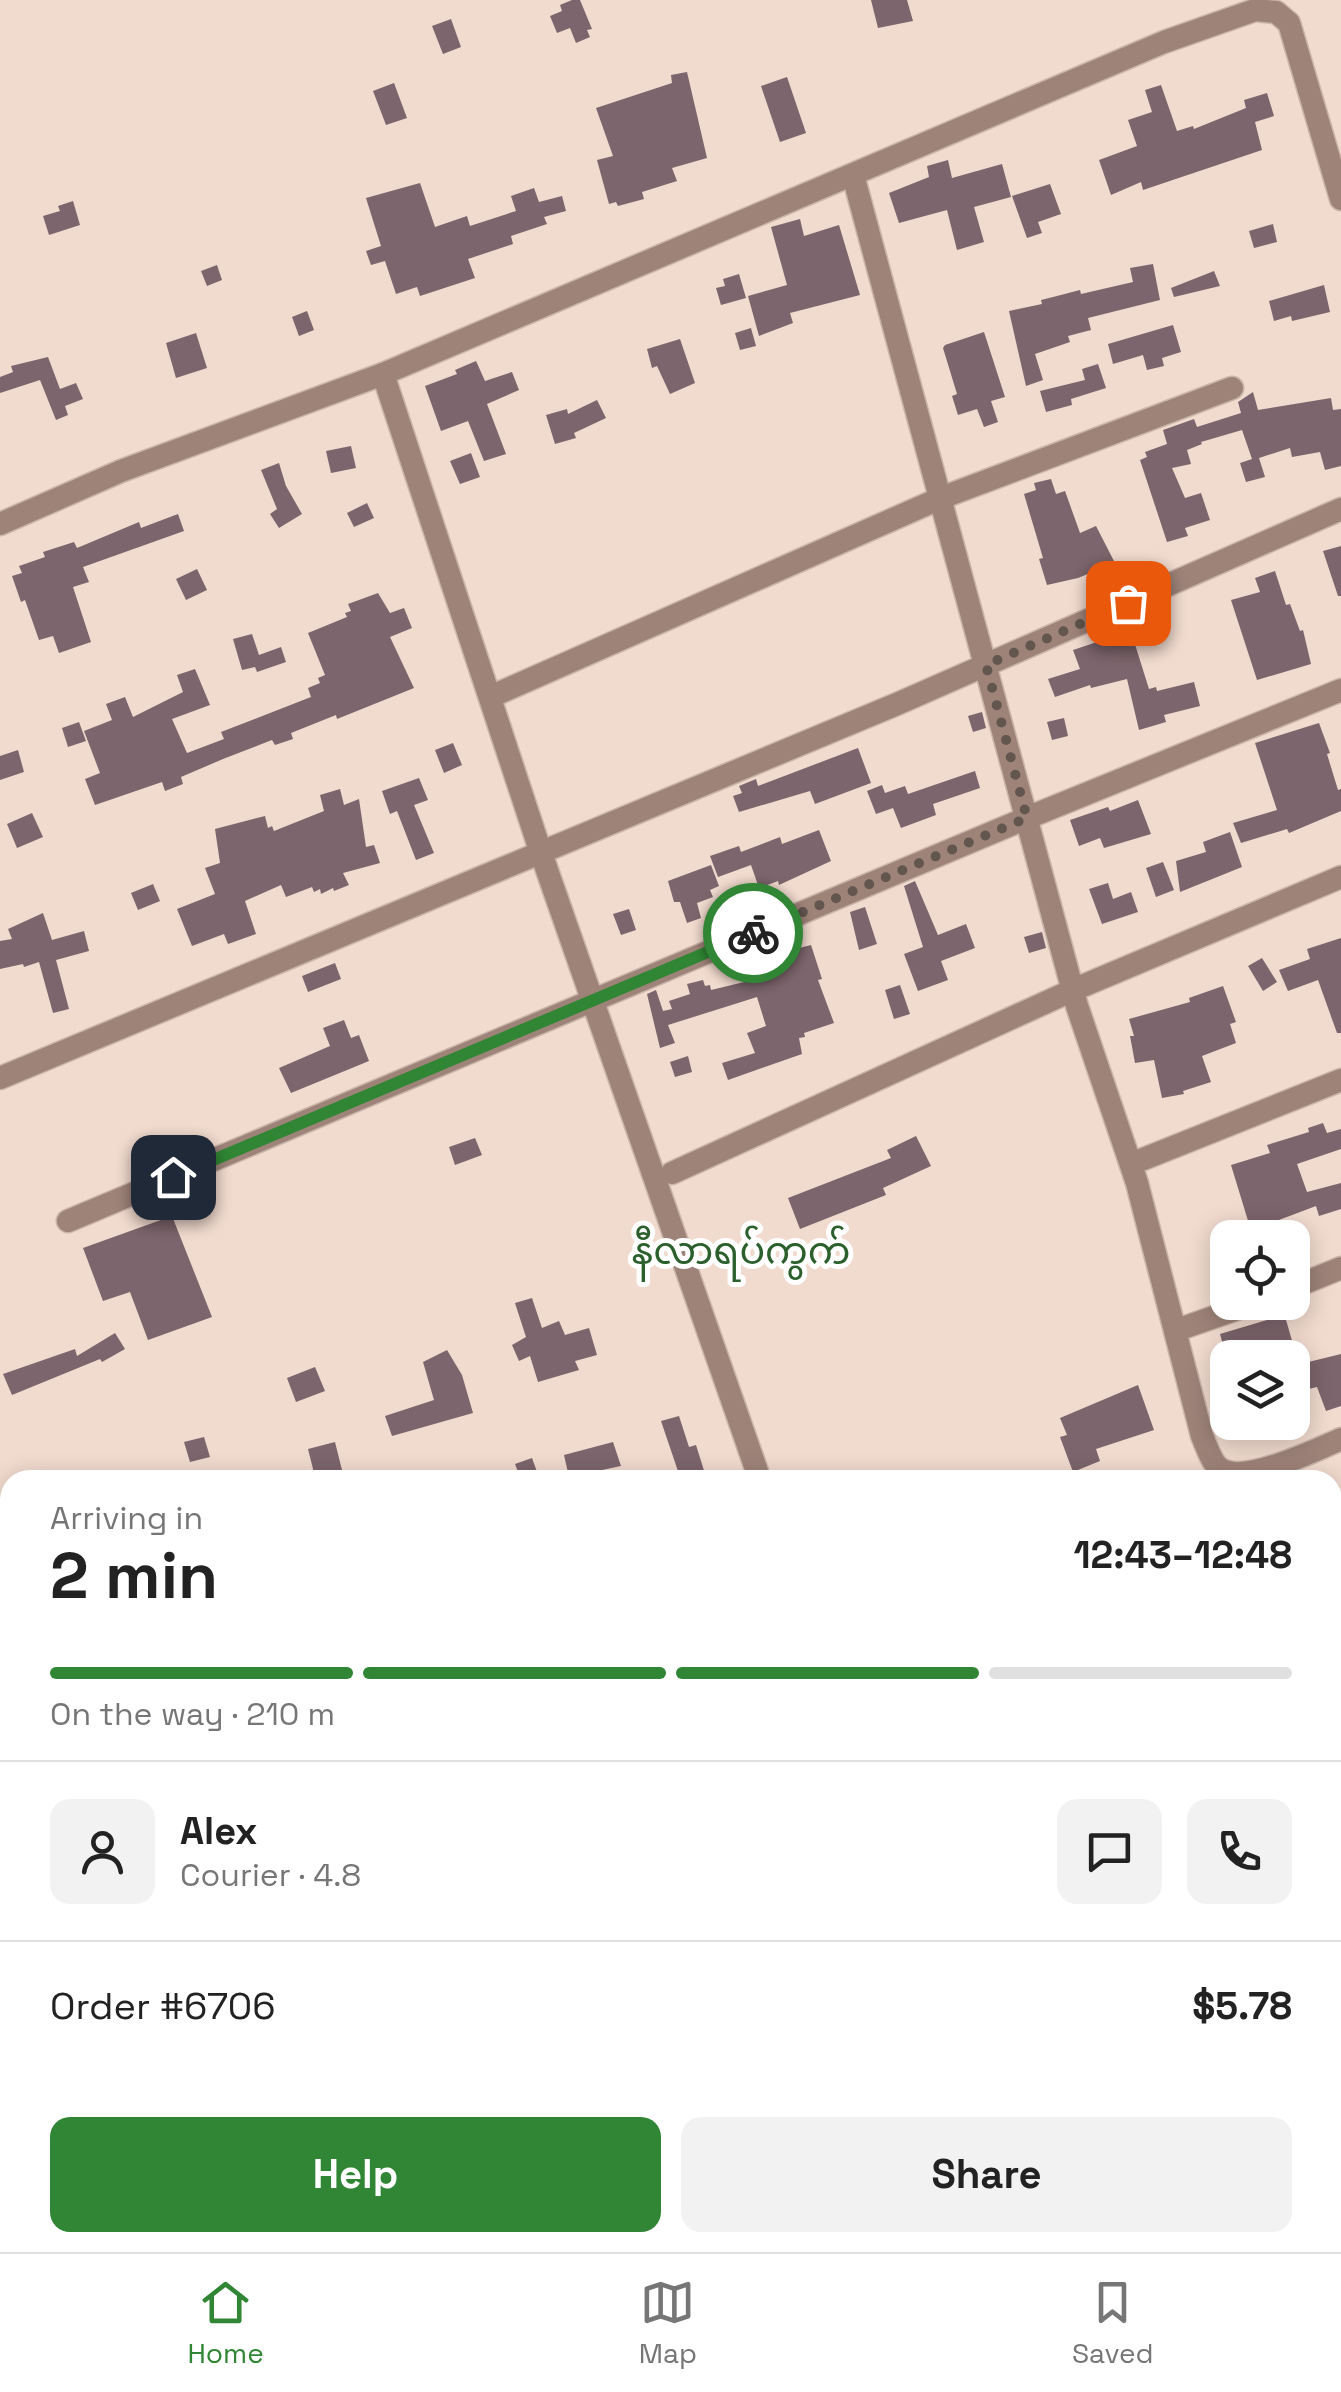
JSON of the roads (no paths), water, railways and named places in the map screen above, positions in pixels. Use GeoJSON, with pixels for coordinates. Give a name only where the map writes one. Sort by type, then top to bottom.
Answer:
{"type":"FeatureCollection","features":[{"type":"Feature","properties":{"kind":"street"},"geometry":{"type":"LineString","coordinates":[[0,524],[121,471],[384,374],[1164,42],[1255,10],[1276,12],[1289,23],[1341,199]]}},
{"type":"Feature","properties":{"kind":"street"},"geometry":{"type":"LineString","coordinates":[[853,174],[1073,990],[1131,1164],[1202,1436],[1216,1465],[1224,1470]]}},
{"type":"Feature","properties":{"kind":"street"},"geometry":{"type":"LineString","coordinates":[[384,374],[541,852],[757,1470]]}},
{"type":"Feature","properties":{"kind":"street"},"geometry":{"type":"LineString","coordinates":[[490,697],[941,498],[1232,388]]}},
{"type":"Feature","properties":{"kind":"street"},"geometry":{"type":"LineString","coordinates":[[0,1078],[986,665],[1341,509]]}},
{"type":"Feature","properties":{"kind":"street"},"geometry":{"type":"LineString","coordinates":[[68,1222],[1341,690]]}},
{"type":"Feature","properties":{"kind":"street"},"geometry":{"type":"LineString","coordinates":[[672,1173],[1073,990],[1341,878]]}},
{"type":"Feature","properties":{"kind":"street"},"geometry":{"type":"LineString","coordinates":[[1131,1164],[1341,1080]]}},
{"type":"Feature","properties":{"kind":"street"},"geometry":{"type":"LineString","coordinates":[[1310,1281],[1341,1268]]}},
{"type":"Feature","properties":{"kind":"street"},"geometry":{"type":"LineString","coordinates":[[1177,1330],[1210,1318]]}},
{"type":"Feature","properties":{"kind":"street"},"geometry":{"type":"LineString","coordinates":[[1262,1470],[1341,1439]]}},
{"type":"Feature","properties":{"kind":"district","name":"နီလာရပ်ကွက်"},"geometry":{"type":"Point","coordinates":[741,1251]}}]}
